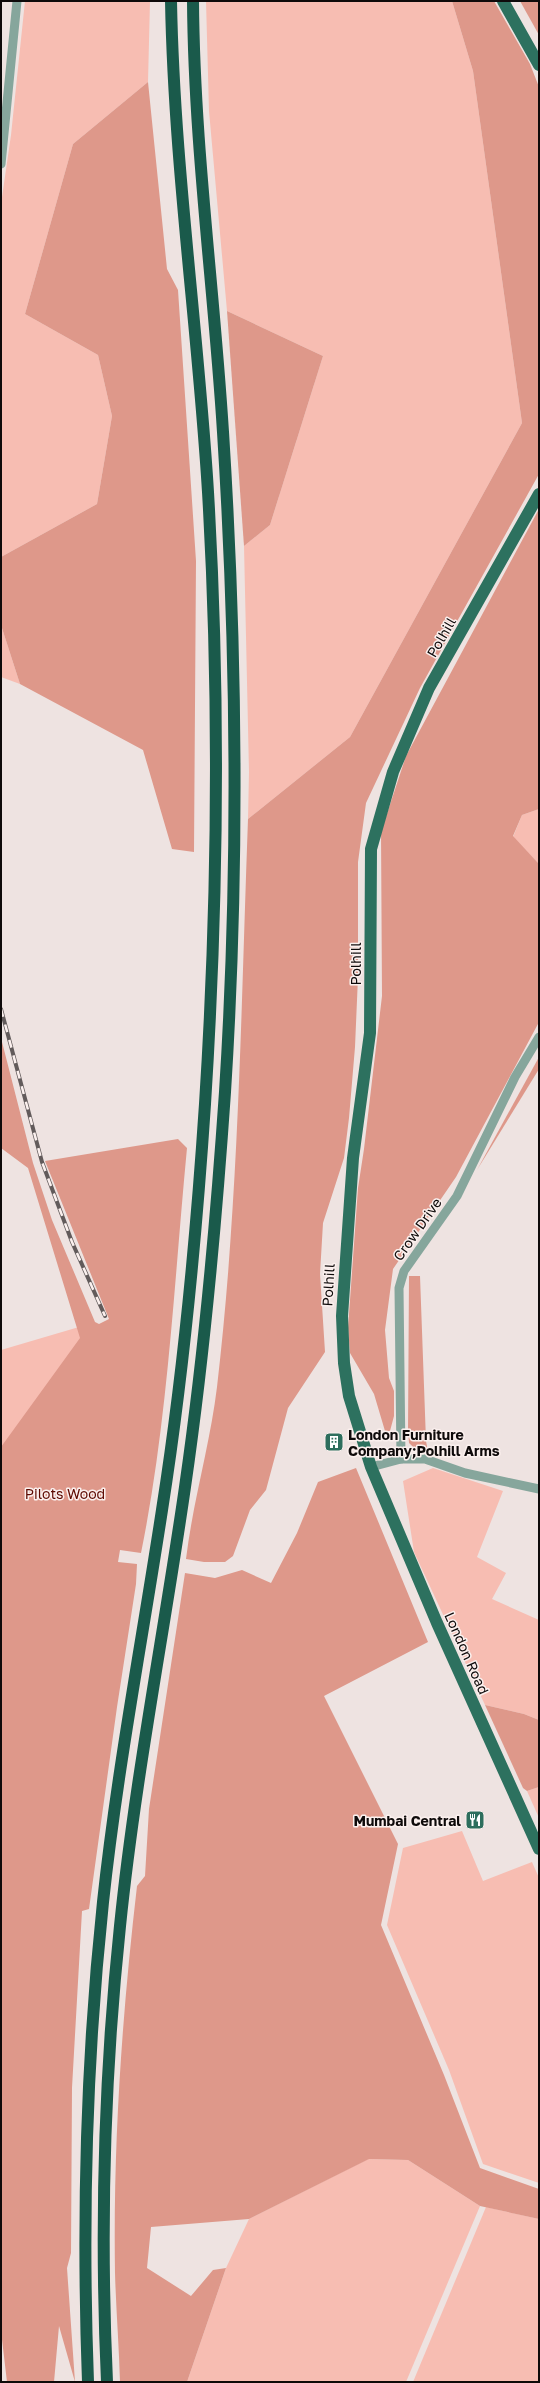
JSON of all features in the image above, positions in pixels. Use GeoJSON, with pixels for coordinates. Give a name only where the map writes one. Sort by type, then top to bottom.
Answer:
{"type":"FeatureCollection","features":[{"type":"Feature","properties":{"kind":"highway"},"geometry":{"type":"LineString","coordinates":[[88,2382],[85,2198],[87,2109],[95,1983],[115,1807],[163,1504],[186,1326],[202,1155],[213,949],[216,755],[212,580],[202,405],[175,99],[171,1]]}},
{"type":"Feature","properties":{"kind":"highway"},"geometry":{"type":"LineString","coordinates":[[107,2382],[104,2296],[104,2178],[109,2068],[118,1947],[135,1798],[180,1521],[202,1352],[219,1176],[232,950],[235,741],[230,554],[223,426],[198,125],[193,1]]}},
{"type":"Feature","properties":{"kind":"main road"},"geometry":{"type":"LineString","coordinates":[[503,1],[539,65]]}},
{"type":"Feature","properties":{"kind":"main road","name":"Polhill"},"geometry":{"type":"LineString","coordinates":[[371,1467],[349,1396],[344,1363],[342,1316],[353,1158],[370,1033],[371,849],[393,772],[429,688],[539,494]]}},
{"type":"Feature","properties":{"kind":"main road","name":"London Road"},"geometry":{"type":"LineString","coordinates":[[371,1467],[434,1616],[539,1849]]}},
{"type":"Feature","properties":{"kind":"street"},"geometry":{"type":"LineString","coordinates":[[1,164],[17,1]]}},
{"type":"Feature","properties":{"kind":"street","name":"Crow Drive"},"geometry":{"type":"LineString","coordinates":[[401,1458],[399,1288],[404,1271],[457,1196],[516,1077],[539,1037]]}},
{"type":"Feature","properties":{"kind":"street"},"geometry":{"type":"LineString","coordinates":[[371,1467],[401,1458],[425,1458],[465,1473],[539,1489]]}},
{"type":"Feature","properties":{"kind":"shaded area"},"geometry":{"type":"Polygon","coordinates":[[[25,1],[150,1],[148,82],[73,144],[25,314],[98,355],[112,416],[97,504],[1,557],[1,204],[11,135],[25,1]]]}},
{"type":"Feature","properties":{"kind":"shaded area"},"geometry":{"type":"Polygon","coordinates":[[[206,1],[452,1],[473,71],[522,423],[350,737],[248,819],[249,772],[244,546],[270,525],[323,356],[227,311],[209,111],[206,1]]]}},
{"type":"Feature","properties":{"kind":"shaded area"},"geometry":{"type":"Polygon","coordinates":[[[1,625],[20,684],[1,677],[1,625]]]}},
{"type":"Feature","properties":{"kind":"shaded area"},"geometry":{"type":"Polygon","coordinates":[[[539,809],[539,864],[513,837],[522,815],[539,809]]]}},
{"type":"Feature","properties":{"kind":"shaded area"},"geometry":{"type":"Polygon","coordinates":[[[79,1327],[82,1337],[1,1451],[1,1350],[79,1327]]]}},
{"type":"Feature","properties":{"kind":"shaded area"},"geometry":{"type":"Polygon","coordinates":[[[433,1468],[503,1491],[477,1557],[506,1573],[492,1599],[539,1620],[539,1720],[524,1714],[485,1705],[414,1552],[403,1481],[433,1468]]]}},
{"type":"Feature","properties":{"kind":"shaded area"},"geometry":{"type":"Polygon","coordinates":[[[539,1787],[539,1818],[527,1791],[539,1787]]]}},
{"type":"Feature","properties":{"kind":"shaded area"},"geometry":{"type":"Polygon","coordinates":[[[462,1831],[483,1881],[532,1862],[539,1878],[539,2183],[483,2164],[449,2070],[387,1925],[403,1848],[462,1831]]]}},
{"type":"Feature","properties":{"kind":"shaded area"},"geometry":{"type":"Polygon","coordinates":[[[368,2159],[408,2160],[480,2206],[406,2382],[187,2382],[226,2268],[249,2219],[368,2159]]]}},
{"type":"Feature","properties":{"kind":"shaded area"},"geometry":{"type":"Polygon","coordinates":[[[486,2207],[539,2219],[539,2382],[413,2382],[486,2207]]]}},
{"type":"Feature","properties":{"kind":"green space"},"geometry":{"type":"Polygon","coordinates":[[[452,1],[494,1],[530,64],[539,87],[539,474],[420,688],[366,803],[358,862],[358,977],[355,1047],[349,1118],[344,1158],[323,1223],[320,1274],[325,1352],[288,1408],[266,1490],[250,1510],[233,1556],[225,1562],[204,1562],[186,1559],[214,1409],[230,1246],[235,1174],[241,1032],[248,819],[350,737],[522,423],[473,71],[452,1]]]}},
{"type":"Feature","properties":{"kind":"green space"},"geometry":{"type":"Polygon","coordinates":[[[520,1],[539,1],[539,35],[520,1]]]}},
{"type":"Feature","properties":{"kind":"green space"},"geometry":{"type":"Polygon","coordinates":[[[148,82],[167,269],[178,290],[196,561],[194,852],[172,849],[143,750],[20,684],[1,625],[1,557],[97,504],[112,416],[98,355],[25,314],[73,144],[148,82]]]}},
{"type":"Feature","properties":{"kind":"green space"},"geometry":{"type":"Polygon","coordinates":[[[227,311],[323,356],[270,525],[244,546],[227,311]]]}},
{"type":"Feature","properties":{"kind":"green space"},"geometry":{"type":"Polygon","coordinates":[[[539,509],[539,809],[522,815],[513,836],[539,864],[539,1022],[456,1177],[393,1269],[385,1330],[389,1378],[394,1391],[394,1416],[390,1431],[385,1431],[374,1394],[350,1353],[348,1328],[358,1188],[382,996],[381,832],[406,756],[539,509]]]}},
{"type":"Feature","properties":{"kind":"green space","name":"Pilots Wood"},"geometry":{"type":"Polygon","coordinates":[[[1,1038],[33,1163],[52,1220],[95,1322],[99,1324],[109,1319],[45,1161],[178,1139],[187,1148],[169,1351],[158,1453],[141,1553],[120,1550],[118,1562],[137,1564],[136,1584],[89,1909],[82,1911],[72,2088],[71,2253],[67,2268],[75,2382],[59,2326],[54,2382],[7,2382],[1,2331],[1,1447],[80,1338],[28,1168],[1,1148],[1,1038]]]}},
{"type":"Feature","properties":{"kind":"green space"},"geometry":{"type":"Polygon","coordinates":[[[539,1057],[539,1069],[477,1170],[539,1057]]]}},
{"type":"Feature","properties":{"kind":"green space"},"geometry":{"type":"Polygon","coordinates":[[[409,1276],[420,1276],[426,1441],[428,1452],[422,1452],[409,1443],[409,1276]]]}},
{"type":"Feature","properties":{"kind":"green space"},"geometry":{"type":"Polygon","coordinates":[[[356,1468],[428,1642],[324,1696],[398,1844],[381,1925],[444,2075],[480,2168],[539,2189],[539,2219],[480,2206],[408,2160],[369,2159],[249,2219],[151,2227],[147,2268],[191,2296],[213,2270],[226,2268],[187,2382],[120,2382],[115,2273],[115,2176],[123,2031],[137,1886],[145,1876],[149,1809],[185,1573],[215,1578],[242,1570],[271,1583],[297,1533],[318,1482],[356,1468]]]}},
{"type":"Feature","properties":{"kind":"green space"},"geometry":{"type":"Polygon","coordinates":[[[485,1705],[524,1714],[539,1720],[539,1787],[527,1791],[523,1788],[485,1705]]]}},
{"type":"Feature","properties":{"kind":"railway"},"geometry":{"type":"LineString","coordinates":[[1,1009],[42,1162],[72,1242],[105,1316]]}},
{"type":"Feature","properties":{"kind":"place","name":"London Furniture Company;Polhill Arms"},"geometry":{"type":"Point","coordinates":[334,1442]}},
{"type":"Feature","properties":{"kind":"place","name":"Mumbai Central"},"geometry":{"type":"Point","coordinates":[475,1820]}}]}
